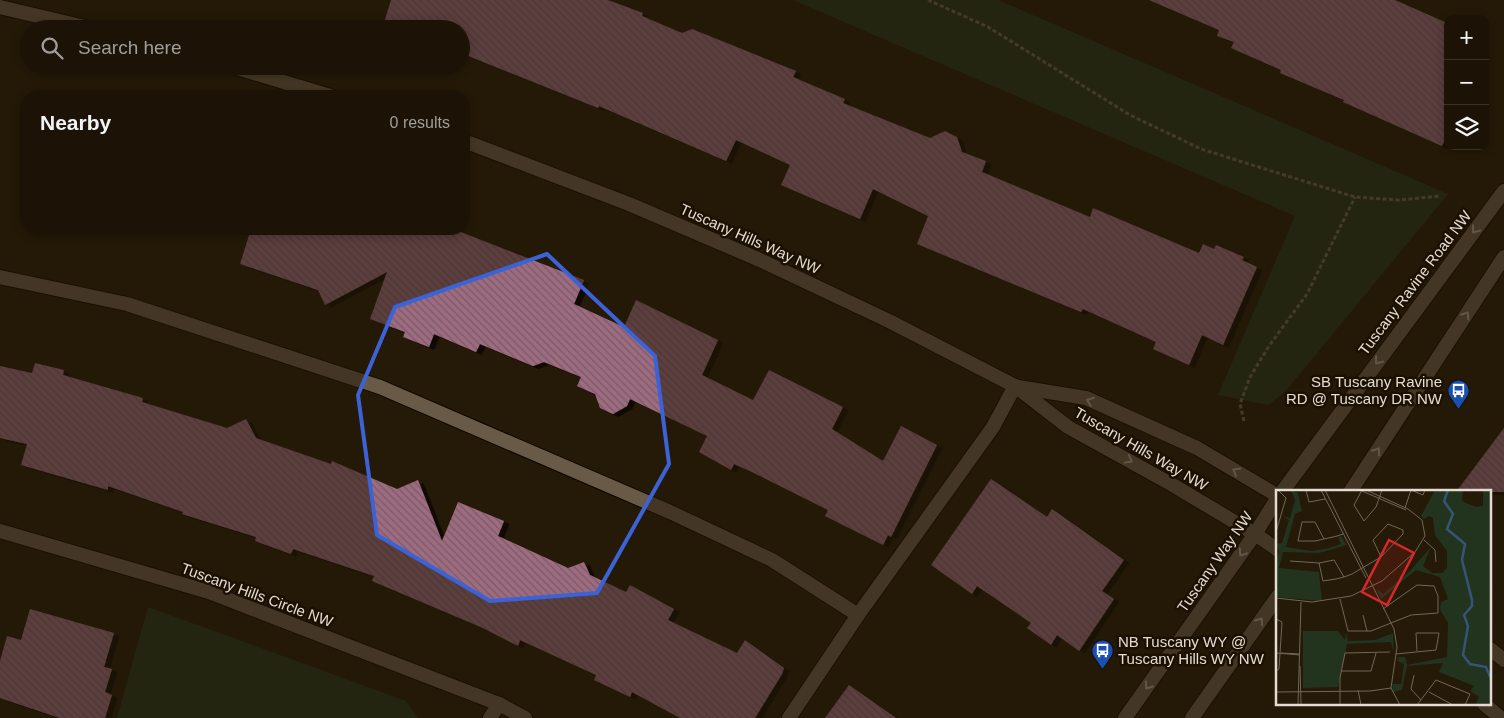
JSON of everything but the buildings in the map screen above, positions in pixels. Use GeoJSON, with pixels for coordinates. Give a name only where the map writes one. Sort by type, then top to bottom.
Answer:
{"type":"FeatureCollection","features":[{"type":"Feature","properties":{"kind":"street"},"geometry":{"type":"LineString","coordinates":[[0,8],[53,20]]}},
{"type":"Feature","properties":{"kind":"street"},"geometry":{"type":"LineString","coordinates":[[261,75],[310,90]]}},
{"type":"Feature","properties":{"kind":"street","name":"Tuscany Hills Way NW"},"geometry":{"type":"LineString","coordinates":[[470,143],[629,204],[760,260],[889,321],[1015,386],[1068,427],[1171,484],[1276,549]]}},
{"type":"Feature","properties":{"kind":"street","name":"Tuscany Ravine Road NW"},"geometry":{"type":"LineString","coordinates":[[1283,490],[1504,191]]}},
{"type":"Feature","properties":{"kind":"street"},"geometry":{"type":"LineString","coordinates":[[1351,490],[1504,257]]}},
{"type":"Feature","properties":{"kind":"street"},"geometry":{"type":"LineString","coordinates":[[0,278],[127,304],[380,387],[696,524],[772,560],[858,616]]}},
{"type":"Feature","properties":{"kind":"street"},"geometry":{"type":"LineString","coordinates":[[789,718],[858,616],[993,427],[1015,386]]}},
{"type":"Feature","properties":{"kind":"street","name":"Tuscany Hills Way NW"},"geometry":{"type":"LineString","coordinates":[[1015,386],[1086,398],[1197,448],[1276,496]]}},
{"type":"Feature","properties":{"kind":"street","name":"Tuscany Way NW"},"geometry":{"type":"LineString","coordinates":[[1125,718],[1255,534],[1276,500]]}},
{"type":"Feature","properties":{"kind":"street","name":"Tuscany Hills Circle NW"},"geometry":{"type":"LineString","coordinates":[[0,531],[209,592],[499,704],[525,718]]}},
{"type":"Feature","properties":{"kind":"street"},"geometry":{"type":"LineString","coordinates":[[1192,718],[1276,599]]}},
{"type":"Feature","properties":{"kind":"street"},"geometry":{"type":"LineString","coordinates":[[1492,651],[1504,660]]}},
{"type":"Feature","properties":{"kind":"street"},"geometry":{"type":"LineString","coordinates":[[490,718],[499,704]]}},
{"type":"Feature","properties":{"kind":"street"},"geometry":{"type":"LineString","coordinates":[[1486,706],[1501,718]]}},
{"type":"Feature","properties":{"kind":"path"},"geometry":{"type":"LineString","coordinates":[[928,0],[988,27],[1130,116],[1201,149],[1355,198],[1400,200],[1440,196]]}},
{"type":"Feature","properties":{"kind":"path"},"geometry":{"type":"LineString","coordinates":[[1244,421],[1240,404],[1250,377],[1269,346],[1307,294],[1355,198]]}},
{"type":"Feature","properties":{"kind":"highlighted area"},"geometry":{"type":"Polygon","coordinates":[[[547,254],[655,356],[669,464],[597,593],[490,601],[377,535],[358,395],[395,307],[547,254]]]}},
{"type":"Feature","properties":{"kind":"green space"},"geometry":{"type":"Polygon","coordinates":[[[793,0],[998,0],[1448,194],[1284,393],[1268,405],[1218,395],[1295,216],[793,0]]]}},
{"type":"Feature","properties":{"kind":"green space"},"geometry":{"type":"Polygon","coordinates":[[[148,607],[406,701],[418,718],[117,718],[148,607]]]}},
{"type":"Feature","properties":{"kind":"place","name":"SB Tuscany Ravine RD @ Tuscany DR NW"},"geometry":{"type":"Point","coordinates":[1458,410]}},
{"type":"Feature","properties":{"kind":"place","name":"NB Tuscany WY @ Tuscany Hills WY NW"},"geometry":{"type":"Point","coordinates":[1102,670]}}]}
